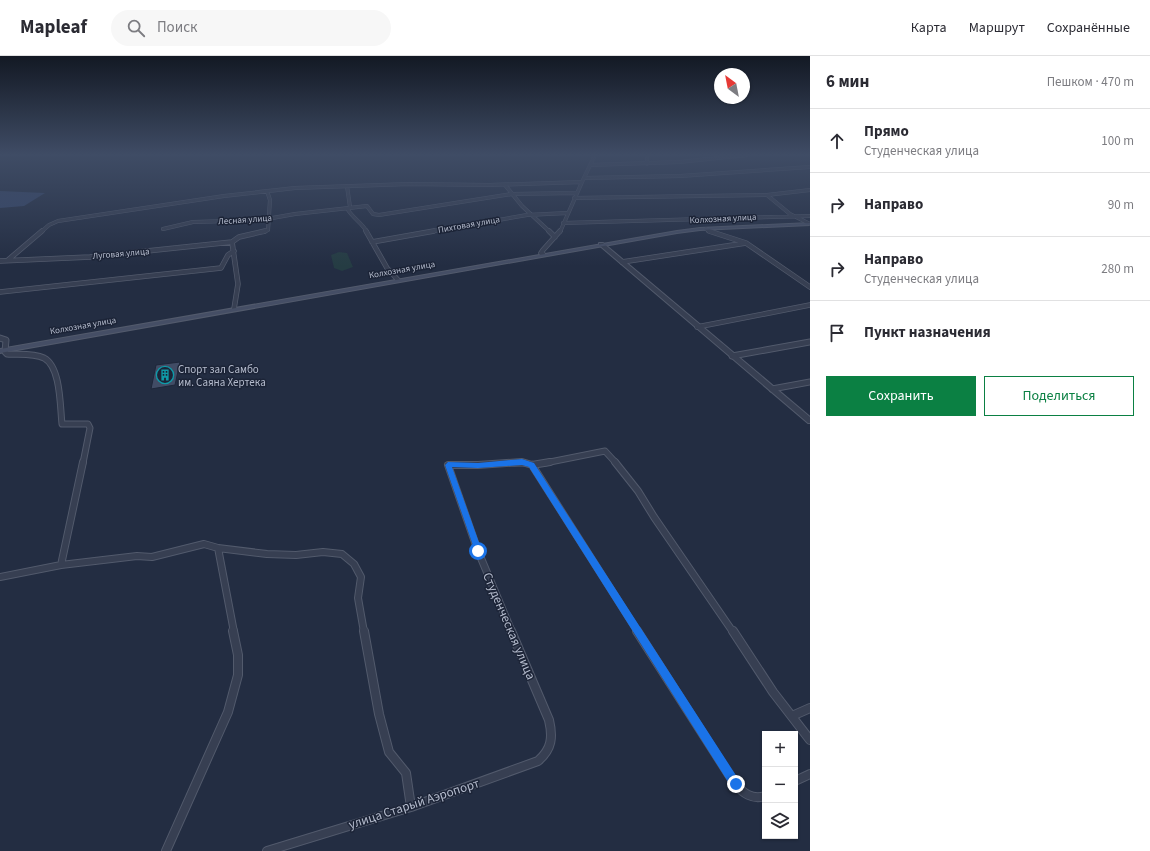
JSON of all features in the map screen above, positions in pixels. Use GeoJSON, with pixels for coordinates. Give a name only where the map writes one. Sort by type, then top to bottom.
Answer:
{"type":"FeatureCollection","features":[{"type":"Feature","properties":{"kind":"main road","name":"Колхозная улица"},"geometry":{"type":"LineString","coordinates":[[0,350],[543,254],[677,232],[810,224]]}},
{"type":"Feature","properties":{"kind":"street"},"geometry":{"type":"LineString","coordinates":[[8,260],[49,225],[62,220],[259,192]]}},
{"type":"Feature","properties":{"kind":"street"},"geometry":{"type":"LineString","coordinates":[[267,192],[270,200],[268,213],[269,219]]}},
{"type":"Feature","properties":{"kind":"street"},"geometry":{"type":"LineString","coordinates":[[348,192],[350,207],[348,210],[350,214],[362,224],[387,268],[398,280]]}},
{"type":"Feature","properties":{"kind":"street"},"geometry":{"type":"LineString","coordinates":[[574,198],[767,195],[792,192]]}},
{"type":"Feature","properties":{"kind":"street","name":"Лесная улица"},"geometry":{"type":"LineString","coordinates":[[163,229],[193,222],[269,219],[350,207],[367,206],[373,214],[379,215],[512,194],[576,194]]}},
{"type":"Feature","properties":{"kind":"street"},"geometry":{"type":"LineString","coordinates":[[512,194],[520,204],[533,214],[555,237]]}},
{"type":"Feature","properties":{"kind":"street"},"geometry":{"type":"LineString","coordinates":[[543,254],[541,252],[560,232],[576,194]]}},
{"type":"Feature","properties":{"kind":"street"},"geometry":{"type":"LineString","coordinates":[[767,195],[797,218],[810,224]]}},
{"type":"Feature","properties":{"kind":"street","name":"Пихтовая улица"},"geometry":{"type":"LineString","coordinates":[[372,242],[533,214],[567,213]]}},
{"type":"Feature","properties":{"kind":"street"},"geometry":{"type":"LineString","coordinates":[[564,223],[762,217],[797,218],[810,216]]}},
{"type":"Feature","properties":{"kind":"street","name":"Луговая улица"},"geometry":{"type":"LineString","coordinates":[[1,261],[90,257],[232,242],[239,237],[265,232],[269,227],[269,219]]}},
{"type":"Feature","properties":{"kind":"street"},"geometry":{"type":"LineString","coordinates":[[699,220],[711,233],[727,236],[746,243],[810,287]]}},
{"type":"Feature","properties":{"kind":"street"},"geometry":{"type":"LineString","coordinates":[[232,242],[239,282],[238,298],[234,309]]}},
{"type":"Feature","properties":{"kind":"street"},"geometry":{"type":"LineString","coordinates":[[622,262],[746,243]]}},
{"type":"Feature","properties":{"kind":"street"},"geometry":{"type":"LineString","coordinates":[[601,244],[697,327],[810,421]]}},
{"type":"Feature","properties":{"kind":"street"},"geometry":{"type":"LineString","coordinates":[[0,292],[46,286],[151,277],[221,268],[228,255],[234,251]]}},
{"type":"Feature","properties":{"kind":"street"},"geometry":{"type":"LineString","coordinates":[[697,327],[810,305]]}},
{"type":"Feature","properties":{"kind":"street"},"geometry":{"type":"LineString","coordinates":[[0,338],[6,340],[5,352],[7,354],[44,358],[50,362],[55,372],[62,424],[83,423],[88,424],[90,428],[61,565]]}},
{"type":"Feature","properties":{"kind":"street"},"geometry":{"type":"LineString","coordinates":[[732,356],[810,342]]}},
{"type":"Feature","properties":{"kind":"street"},"geometry":{"type":"LineString","coordinates":[[772,389],[810,382]]}},
{"type":"Feature","properties":{"kind":"street"},"geometry":{"type":"LineString","coordinates":[[762,797],[753,798],[746,794],[736,784],[532,465],[605,452],[610,456],[620,466],[636,488],[654,517],[711,598],[773,692],[810,740]]}},
{"type":"Feature","properties":{"kind":"street","name":"Студенческая улица"},"geometry":{"type":"LineString","coordinates":[[532,465],[522,462],[478,465],[448,465],[478,551],[549,720],[552,733],[550,742]]}},
{"type":"Feature","properties":{"kind":"street"},"geometry":{"type":"LineString","coordinates":[[0,577],[61,565],[137,556],[152,557],[204,544],[218,548],[296,555],[323,552],[342,554],[354,564],[361,577],[358,598],[379,714],[389,752],[406,773],[411,807]]}},
{"type":"Feature","properties":{"kind":"street"},"geometry":{"type":"LineString","coordinates":[[166,851],[228,712],[238,675],[237,649],[218,548]]}},
{"type":"Feature","properties":{"kind":"street"},"geometry":{"type":"LineString","coordinates":[[792,716],[810,708]]}},
{"type":"Feature","properties":{"kind":"street","name":"улица Старый Аэропорт"},"geometry":{"type":"LineString","coordinates":[[267,851],[411,807],[538,762],[547,754],[550,742]]}},
{"type":"Feature","properties":{"kind":"street"},"geometry":{"type":"LineString","coordinates":[[798,780],[810,774]]}},
{"type":"Feature","properties":{"kind":"shaded area"},"geometry":{"type":"Polygon","coordinates":[[[339,252],[347,253],[353,267],[342,271],[334,268],[331,255],[339,252]]]}},
{"type":"Feature","properties":{"kind":"water"},"geometry":{"type":"Polygon","coordinates":[[[0,192],[45,193],[24,206],[0,208],[0,192]]]}},
{"type":"Feature","properties":{"kind":"building","name":"Спорт зал Самбо им. Саяна Хертека"},"geometry":{"type":"Polygon","coordinates":[[[180,362],[175,385],[151,389],[156,365],[180,362]]]}},
{"type":"Feature","properties":{"kind":"place","name":"Спорт зал Самбо им. Саяна Хертека"},"geometry":{"type":"Point","coordinates":[165,375]}},
{"type":"Feature","properties":{"kind":"route"},"geometry":{"type":"LineString","coordinates":[[478,551],[448,465],[478,465],[510,462],[522,462],[532,465],[736,784]]}}]}
